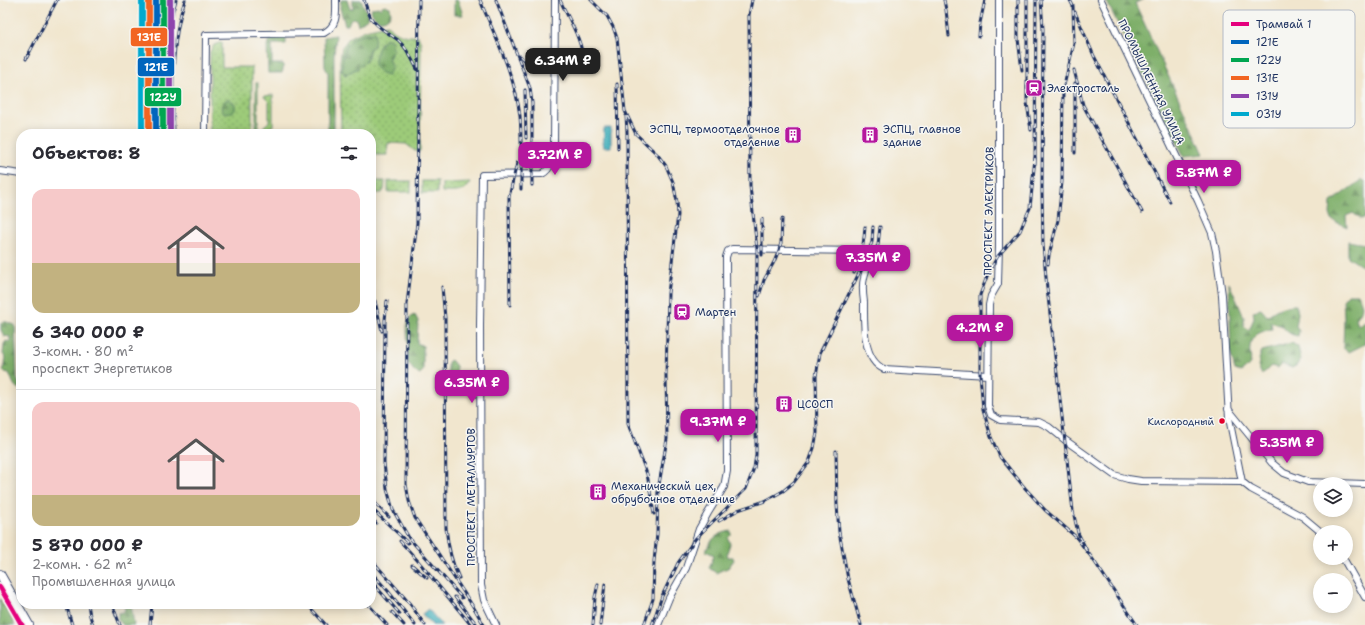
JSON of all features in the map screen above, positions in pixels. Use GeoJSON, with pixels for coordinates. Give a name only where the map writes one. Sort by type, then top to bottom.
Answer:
{"type":"FeatureCollection","features":[{"type":"Feature","properties":{"kind":"main road"},"geometry":{"type":"LineString","coordinates":[[0,574],[16,602]]}},
{"type":"Feature","properties":{"kind":"main road"},"geometry":{"type":"LineString","coordinates":[[20,609],[29,625]]}},
{"type":"Feature","properties":{"kind":"street"},"geometry":{"type":"LineString","coordinates":[[205,129],[206,35],[324,33],[332,29],[335,19],[336,0]]}},
{"type":"Feature","properties":{"kind":"street","name":"ПРОСПЕКТ МЕТАЛЛУРГОВ"},"geometry":{"type":"LineString","coordinates":[[496,625],[484,600],[481,585],[480,304],[482,174],[542,174],[548,169],[552,162],[554,149],[555,0]]}},
{"type":"Feature","properties":{"kind":"street","name":"ПРОСПЕКТ ЭЛЕКТРИКОВ"},"geometry":{"type":"LineString","coordinates":[[999,0],[999,247],[998,284],[991,296],[989,305],[988,406],[991,415],[1000,420],[1039,422],[1049,427],[1114,475],[1128,479],[1141,481],[1242,482]]}},
{"type":"Feature","properties":{"kind":"street","name":"ПРОМЫШЛЕННАЯ УЛИЦА"},"geometry":{"type":"LineString","coordinates":[[1101,0],[1212,233],[1216,250],[1222,295],[1228,409],[1242,482]]}},
{"type":"Feature","properties":{"kind":"street"},"geometry":{"type":"LineString","coordinates":[[0,171],[16,173]]}},
{"type":"Feature","properties":{"kind":"street"},"geometry":{"type":"LineString","coordinates":[[658,625],[669,598],[686,568],[699,529],[724,487],[727,471],[726,257],[728,251],[732,249],[862,251],[868,253],[871,257],[863,278],[864,326],[866,344],[872,359],[878,367],[884,369],[988,375]]}},
{"type":"Feature","properties":{"kind":"street"},"geometry":{"type":"LineString","coordinates":[[1228,409],[1272,463],[1284,473],[1308,482],[1365,484]]}},
{"type":"Feature","properties":{"kind":"street"},"geometry":{"type":"LineString","coordinates":[[1242,482],[1251,489],[1303,518],[1313,526]]}},
{"type":"Feature","properties":{"kind":"street"},"geometry":{"type":"LineString","coordinates":[[1347,565],[1365,597]]}},
{"type":"Feature","properties":{"kind":"green space"},"geometry":{"type":"Polygon","coordinates":[[[341,0],[347,0],[350,9],[353,9],[353,0],[361,0],[369,17],[358,25],[356,19],[352,18],[348,25],[345,25],[340,8],[341,0]]]}},
{"type":"Feature","properties":{"kind":"green space"},"geometry":{"type":"Polygon","coordinates":[[[454,0],[458,0],[463,15],[454,15],[454,0]]]}},
{"type":"Feature","properties":{"kind":"green space"},"geometry":{"type":"Polygon","coordinates":[[[1106,0],[1143,0],[1135,3],[1204,154],[1184,156],[1106,0]]]}},
{"type":"Feature","properties":{"kind":"green space"},"geometry":{"type":"Polygon","coordinates":[[[385,5],[390,7],[391,14],[383,20],[377,19],[371,11],[372,8],[378,7],[381,9],[382,6],[385,5]]]}},
{"type":"Feature","properties":{"kind":"green space"},"geometry":{"type":"Polygon","coordinates":[[[387,25],[401,34],[418,36],[421,43],[420,151],[415,151],[406,144],[388,143],[387,155],[376,155],[376,129],[341,129],[340,61],[342,47],[349,38],[365,30],[387,25]],[[366,33],[349,42],[343,56],[342,70],[345,75],[358,68],[369,49],[374,46],[366,33]],[[381,42],[379,48],[388,60],[393,50],[381,42]]]}},
{"type":"Feature","properties":{"kind":"green space"},"geometry":{"type":"Polygon","coordinates":[[[366,33],[375,33],[374,46],[369,49],[369,54],[362,65],[345,75],[342,70],[343,56],[346,46],[353,39],[366,33]]]}},
{"type":"Feature","properties":{"kind":"green space"},"geometry":{"type":"Polygon","coordinates":[[[336,35],[334,55],[334,129],[328,129],[328,73],[325,67],[324,37],[336,35]]]}},
{"type":"Feature","properties":{"kind":"green space"},"geometry":{"type":"Polygon","coordinates":[[[286,37],[286,44],[272,44],[272,64],[283,64],[282,73],[268,73],[267,45],[271,38],[286,37]]]}},
{"type":"Feature","properties":{"kind":"green space"},"geometry":{"type":"Polygon","coordinates":[[[386,38],[392,41],[393,50],[388,60],[392,67],[388,75],[381,73],[374,66],[379,47],[386,38]]]}},
{"type":"Feature","properties":{"kind":"green space"},"geometry":{"type":"Polygon","coordinates":[[[222,42],[222,67],[252,67],[252,129],[210,129],[210,52],[214,45],[222,42]]]}},
{"type":"Feature","properties":{"kind":"green space"},"geometry":{"type":"Polygon","coordinates":[[[256,83],[258,83],[258,129],[256,129],[256,83]]]}},
{"type":"Feature","properties":{"kind":"green space"},"geometry":{"type":"Polygon","coordinates":[[[273,95],[273,126],[269,127],[269,129],[264,129],[264,126],[269,122],[269,102],[264,96],[273,95]]]}},
{"type":"Feature","properties":{"kind":"green space"},"geometry":{"type":"Polygon","coordinates":[[[229,99],[235,104],[235,110],[227,113],[222,112],[222,103],[229,99]]]}},
{"type":"Feature","properties":{"kind":"green space"},"geometry":{"type":"Polygon","coordinates":[[[1361,180],[1365,181],[1365,218],[1361,219],[1353,213],[1346,216],[1347,227],[1332,220],[1330,214],[1331,202],[1361,180]]]}},
{"type":"Feature","properties":{"kind":"green space"},"geometry":{"type":"Polygon","coordinates":[[[376,181],[385,181],[384,190],[382,193],[376,193],[376,181]]]}},
{"type":"Feature","properties":{"kind":"green space"},"geometry":{"type":"Polygon","coordinates":[[[388,181],[411,181],[411,192],[388,192],[388,181]]]}},
{"type":"Feature","properties":{"kind":"green space"},"geometry":{"type":"Polygon","coordinates":[[[422,181],[437,181],[437,193],[422,193],[422,181]]]}},
{"type":"Feature","properties":{"kind":"green space"},"geometry":{"type":"Polygon","coordinates":[[[470,182],[461,191],[442,192],[442,183],[470,182]]]}},
{"type":"Feature","properties":{"kind":"green space"},"geometry":{"type":"Polygon","coordinates":[[[1348,241],[1365,244],[1365,267],[1348,257],[1348,241]]]}},
{"type":"Feature","properties":{"kind":"green space"},"geometry":{"type":"Polygon","coordinates":[[[1229,283],[1244,317],[1244,326],[1249,330],[1254,318],[1253,311],[1261,309],[1267,316],[1280,308],[1296,305],[1298,313],[1296,327],[1299,331],[1298,336],[1287,332],[1282,326],[1271,322],[1272,329],[1257,334],[1252,339],[1250,363],[1241,372],[1235,370],[1231,355],[1229,283]]]}},
{"type":"Feature","properties":{"kind":"green space"},"geometry":{"type":"Polygon","coordinates":[[[1348,294],[1358,294],[1362,307],[1356,319],[1358,325],[1365,321],[1365,344],[1349,352],[1343,348],[1343,300],[1348,294]]]}},
{"type":"Feature","properties":{"kind":"green space"},"geometry":{"type":"Polygon","coordinates":[[[415,315],[418,321],[417,343],[423,346],[423,371],[420,374],[415,372],[408,363],[407,325],[411,316],[415,315]]]}},
{"type":"Feature","properties":{"kind":"green space"},"geometry":{"type":"Polygon","coordinates":[[[4,321],[15,325],[16,387],[9,373],[4,372],[3,370],[6,359],[3,354],[4,344],[6,341],[10,342],[10,337],[4,336],[1,330],[1,323],[4,321]]]}},
{"type":"Feature","properties":{"kind":"green space"},"geometry":{"type":"Polygon","coordinates":[[[1292,343],[1298,347],[1301,359],[1297,365],[1292,368],[1282,364],[1278,368],[1271,366],[1262,375],[1259,369],[1259,363],[1262,351],[1292,343]]]}},
{"type":"Feature","properties":{"kind":"green space"},"geometry":{"type":"Polygon","coordinates":[[[451,360],[456,366],[457,378],[460,381],[460,386],[452,391],[448,390],[448,362],[451,360]]]}},
{"type":"Feature","properties":{"kind":"green space"},"geometry":{"type":"Polygon","coordinates":[[[731,531],[731,535],[728,538],[730,544],[727,553],[728,557],[733,557],[734,560],[728,568],[716,573],[709,568],[714,555],[706,551],[715,537],[722,533],[731,531]]]}},
{"type":"Feature","properties":{"kind":"green space"},"geometry":{"type":"Polygon","coordinates":[[[0,599],[15,625],[0,625],[0,599]]]}},
{"type":"Feature","properties":{"kind":"green space"},"geometry":{"type":"Polygon","coordinates":[[[125,609],[132,609],[134,625],[123,625],[118,620],[118,613],[124,612],[125,609]]]}},
{"type":"Feature","properties":{"kind":"water"},"geometry":{"type":"Polygon","coordinates":[[[604,128],[611,128],[611,147],[603,147],[604,128]]]}},
{"type":"Feature","properties":{"kind":"water"},"geometry":{"type":"Polygon","coordinates":[[[428,609],[442,625],[432,625],[422,614],[428,609]]]}},
{"type":"Feature","properties":{"kind":"railway"},"geometry":{"type":"LineString","coordinates":[[26,59],[57,0]]}},
{"type":"Feature","properties":{"kind":"railway"},"geometry":{"type":"LineString","coordinates":[[170,42],[173,11],[176,0]]}},
{"type":"Feature","properties":{"kind":"railway"},"geometry":{"type":"LineString","coordinates":[[174,129],[173,83],[175,49],[180,16],[185,0]]}},
{"type":"Feature","properties":{"kind":"railway"},"geometry":{"type":"LineString","coordinates":[[364,0],[369,14],[374,22],[404,46],[417,69]]}},
{"type":"Feature","properties":{"kind":"railway"},"geometry":{"type":"LineString","coordinates":[[419,0],[417,223],[407,304],[406,484],[409,501],[415,518],[484,625]]}},
{"type":"Feature","properties":{"kind":"railway"},"geometry":{"type":"LineString","coordinates":[[480,0],[504,56],[514,86],[520,116],[521,189]]}},
{"type":"Feature","properties":{"kind":"railway"},"geometry":{"type":"LineString","coordinates":[[496,0],[530,88],[532,103],[532,185]]}},
{"type":"Feature","properties":{"kind":"railway"},"geometry":{"type":"LineString","coordinates":[[560,0],[578,39],[584,64]]}},
{"type":"Feature","properties":{"kind":"railway"},"geometry":{"type":"LineString","coordinates":[[591,0],[607,16],[617,38],[625,111],[636,134],[657,154],[666,166],[673,182],[677,202],[678,215],[668,293],[666,375],[667,439],[658,490],[653,599],[644,625]]}},
{"type":"Feature","properties":{"kind":"railway"},"geometry":{"type":"LineString","coordinates":[[652,625],[662,596],[678,563],[696,538],[746,489],[754,468],[756,455],[757,249],[750,186],[749,15],[752,0]]}},
{"type":"Feature","properties":{"kind":"railway"},"geometry":{"type":"LineString","coordinates":[[944,0],[949,36]]}},
{"type":"Feature","properties":{"kind":"railway"},"geometry":{"type":"LineString","coordinates":[[979,36],[985,0]]}},
{"type":"Feature","properties":{"kind":"railway"},"geometry":{"type":"LineString","coordinates":[[1018,0],[1018,39],[1022,70]]}},
{"type":"Feature","properties":{"kind":"railway"},"geometry":{"type":"LineString","coordinates":[[1027,0],[1027,103],[1031,130]]}},
{"type":"Feature","properties":{"kind":"railway"},"geometry":{"type":"LineString","coordinates":[[1035,164],[1036,0]]}},
{"type":"Feature","properties":{"kind":"railway"},"geometry":{"type":"LineString","coordinates":[[1041,0],[1043,29],[1043,245],[1073,511],[1078,533],[1088,553]]}},
{"type":"Feature","properties":{"kind":"railway"},"geometry":{"type":"LineString","coordinates":[[1048,264],[1058,220],[1062,182],[1063,90],[1074,43],[1073,6],[1070,0]]}},
{"type":"Feature","properties":{"kind":"railway"},"geometry":{"type":"LineString","coordinates":[[1075,12],[1094,56],[1170,202]]}},
{"type":"Feature","properties":{"kind":"railway"},"geometry":{"type":"LineString","coordinates":[[520,56],[532,69]]}},
{"type":"Feature","properties":{"kind":"railway"},"geometry":{"type":"LineString","coordinates":[[1074,70],[1083,105],[1142,212]]}},
{"type":"Feature","properties":{"kind":"railway"},"geometry":{"type":"LineString","coordinates":[[1075,83],[1075,153]]}},
{"type":"Feature","properties":{"kind":"railway"},"geometry":{"type":"LineString","coordinates":[[617,84],[618,148]]}},
{"type":"Feature","properties":{"kind":"railway"},"geometry":{"type":"LineString","coordinates":[[525,90],[526,138]]}},
{"type":"Feature","properties":{"kind":"railway"},"geometry":{"type":"LineString","coordinates":[[626,116],[628,424],[647,474],[654,514]]}},
{"type":"Feature","properties":{"kind":"railway"},"geometry":{"type":"LineString","coordinates":[[1035,158],[1030,208],[1020,231],[998,256],[989,271],[980,295],[980,374],[983,409],[991,437],[1000,457],[1045,510],[1076,537],[1137,625]]}},
{"type":"Feature","properties":{"kind":"railway"},"geometry":{"type":"LineString","coordinates":[[510,305],[509,197],[517,163]]}},
{"type":"Feature","properties":{"kind":"railway"},"geometry":{"type":"LineString","coordinates":[[762,219],[762,255]]}},
{"type":"Feature","properties":{"kind":"railway"},"geometry":{"type":"LineString","coordinates":[[759,296],[764,280],[779,250],[781,243],[782,219]]}},
{"type":"Feature","properties":{"kind":"railway"},"geometry":{"type":"LineString","coordinates":[[854,273],[862,251],[865,227]]}},
{"type":"Feature","properties":{"kind":"railway"},"geometry":{"type":"LineString","coordinates":[[867,255],[872,242],[873,227]]}},
{"type":"Feature","properties":{"kind":"railway"},"geometry":{"type":"LineString","coordinates":[[719,521],[738,510],[765,501],[783,491],[794,482],[809,462],[817,433],[816,376],[820,353],[859,273],[878,245],[880,227]]}},
{"type":"Feature","properties":{"kind":"railway"},"geometry":{"type":"LineString","coordinates":[[442,287],[445,318],[446,528],[450,554],[459,578]]}},
{"type":"Feature","properties":{"kind":"railway"},"geometry":{"type":"LineString","coordinates":[[387,301],[385,320],[384,463],[387,489],[393,510],[409,538],[462,598]]}},
{"type":"Feature","properties":{"kind":"railway"},"geometry":{"type":"LineString","coordinates":[[376,305],[382,331]]}},
{"type":"Feature","properties":{"kind":"railway"},"geometry":{"type":"LineString","coordinates":[[836,451],[839,532],[848,579],[861,625]]}},
{"type":"Feature","properties":{"kind":"railway"},"geometry":{"type":"LineString","coordinates":[[376,504],[389,517]]}},
{"type":"Feature","properties":{"kind":"railway"},"geometry":{"type":"LineString","coordinates":[[376,513],[408,543]]}},
{"type":"Feature","properties":{"kind":"railway"},"geometry":{"type":"LineString","coordinates":[[400,541],[471,625]]}},
{"type":"Feature","properties":{"kind":"railway"},"geometry":{"type":"LineString","coordinates":[[376,565],[410,604],[425,625]]}},
{"type":"Feature","properties":{"kind":"railway"},"geometry":{"type":"LineString","coordinates":[[412,565],[427,578]]}},
{"type":"Feature","properties":{"kind":"railway"},"geometry":{"type":"LineString","coordinates":[[376,578],[415,625]]}},
{"type":"Feature","properties":{"kind":"railway"},"geometry":{"type":"LineString","coordinates":[[593,625],[595,597],[598,584]]}},
{"type":"Feature","properties":{"kind":"railway"},"geometry":{"type":"LineString","coordinates":[[600,625],[605,584]]}},
{"type":"Feature","properties":{"kind":"railway"},"geometry":{"type":"LineString","coordinates":[[376,587],[400,614]]}},
{"type":"Feature","properties":{"kind":"railway"},"geometry":{"type":"LineString","coordinates":[[455,597],[477,625]]}},
{"type":"Feature","properties":{"kind":"railway"},"geometry":{"type":"LineString","coordinates":[[67,609],[72,625]]}},
{"type":"Feature","properties":{"kind":"railway"},"geometry":{"type":"LineString","coordinates":[[89,609],[93,625]]}},
{"type":"Feature","properties":{"kind":"railway"},"geometry":{"type":"LineString","coordinates":[[114,609],[120,625]]}},
{"type":"Feature","properties":{"kind":"railway"},"geometry":{"type":"LineString","coordinates":[[150,625],[152,609]]}},
{"type":"Feature","properties":{"kind":"railway"},"geometry":{"type":"LineString","coordinates":[[312,609],[326,625]]}},
{"type":"Feature","properties":{"kind":"railway"},"geometry":{"type":"LineString","coordinates":[[373,609],[387,625]]}},
{"type":"Feature","properties":{"kind":"railway"},"geometry":{"type":"LineString","coordinates":[[392,612],[404,625]]}},
{"type":"Feature","properties":{"kind":"tram line","name":"1"},"geometry":{"type":"LineString","coordinates":[[0,587],[22,625]]}},
{"type":"Feature","properties":{"kind":"transit line","name":"031У"},"geometry":{"type":"LineString","coordinates":[[142,0],[142,129]]}},
{"type":"Feature","properties":{"kind":"transit line","name":"131Е"},"geometry":{"type":"LineString","coordinates":[[149,0],[149,129]]}},
{"type":"Feature","properties":{"kind":"transit line","name":"121Е"},"geometry":{"type":"LineString","coordinates":[[156,0],[156,129]]}},
{"type":"Feature","properties":{"kind":"transit line","name":"122У"},"geometry":{"type":"LineString","coordinates":[[163,0],[163,129]]}},
{"type":"Feature","properties":{"kind":"transit line","name":"131У"},"geometry":{"type":"LineString","coordinates":[[170,0],[170,129]]}},
{"type":"Feature","properties":{"kind":"place","name":"Электросталь"},"geometry":{"type":"Point","coordinates":[1034,88]}},
{"type":"Feature","properties":{"kind":"place","name":"ЭСПЦ, термоотделочное отделение"},"geometry":{"type":"Point","coordinates":[793,135]}},
{"type":"Feature","properties":{"kind":"place","name":"ЭСПЦ, главное здание"},"geometry":{"type":"Point","coordinates":[870,135]}},
{"type":"Feature","properties":{"kind":"place","name":"Мартен"},"geometry":{"type":"Point","coordinates":[682,312]}},
{"type":"Feature","properties":{"kind":"place","name":"ЦСОСП"},"geometry":{"type":"Point","coordinates":[784,404]}},
{"type":"Feature","properties":{"kind":"place","name":"Кислородный"},"geometry":{"type":"Point","coordinates":[1222,421]}},
{"type":"Feature","properties":{"kind":"place","name":"Механический цех, обрубочное отделение"},"geometry":{"type":"Point","coordinates":[598,492]}}]}
